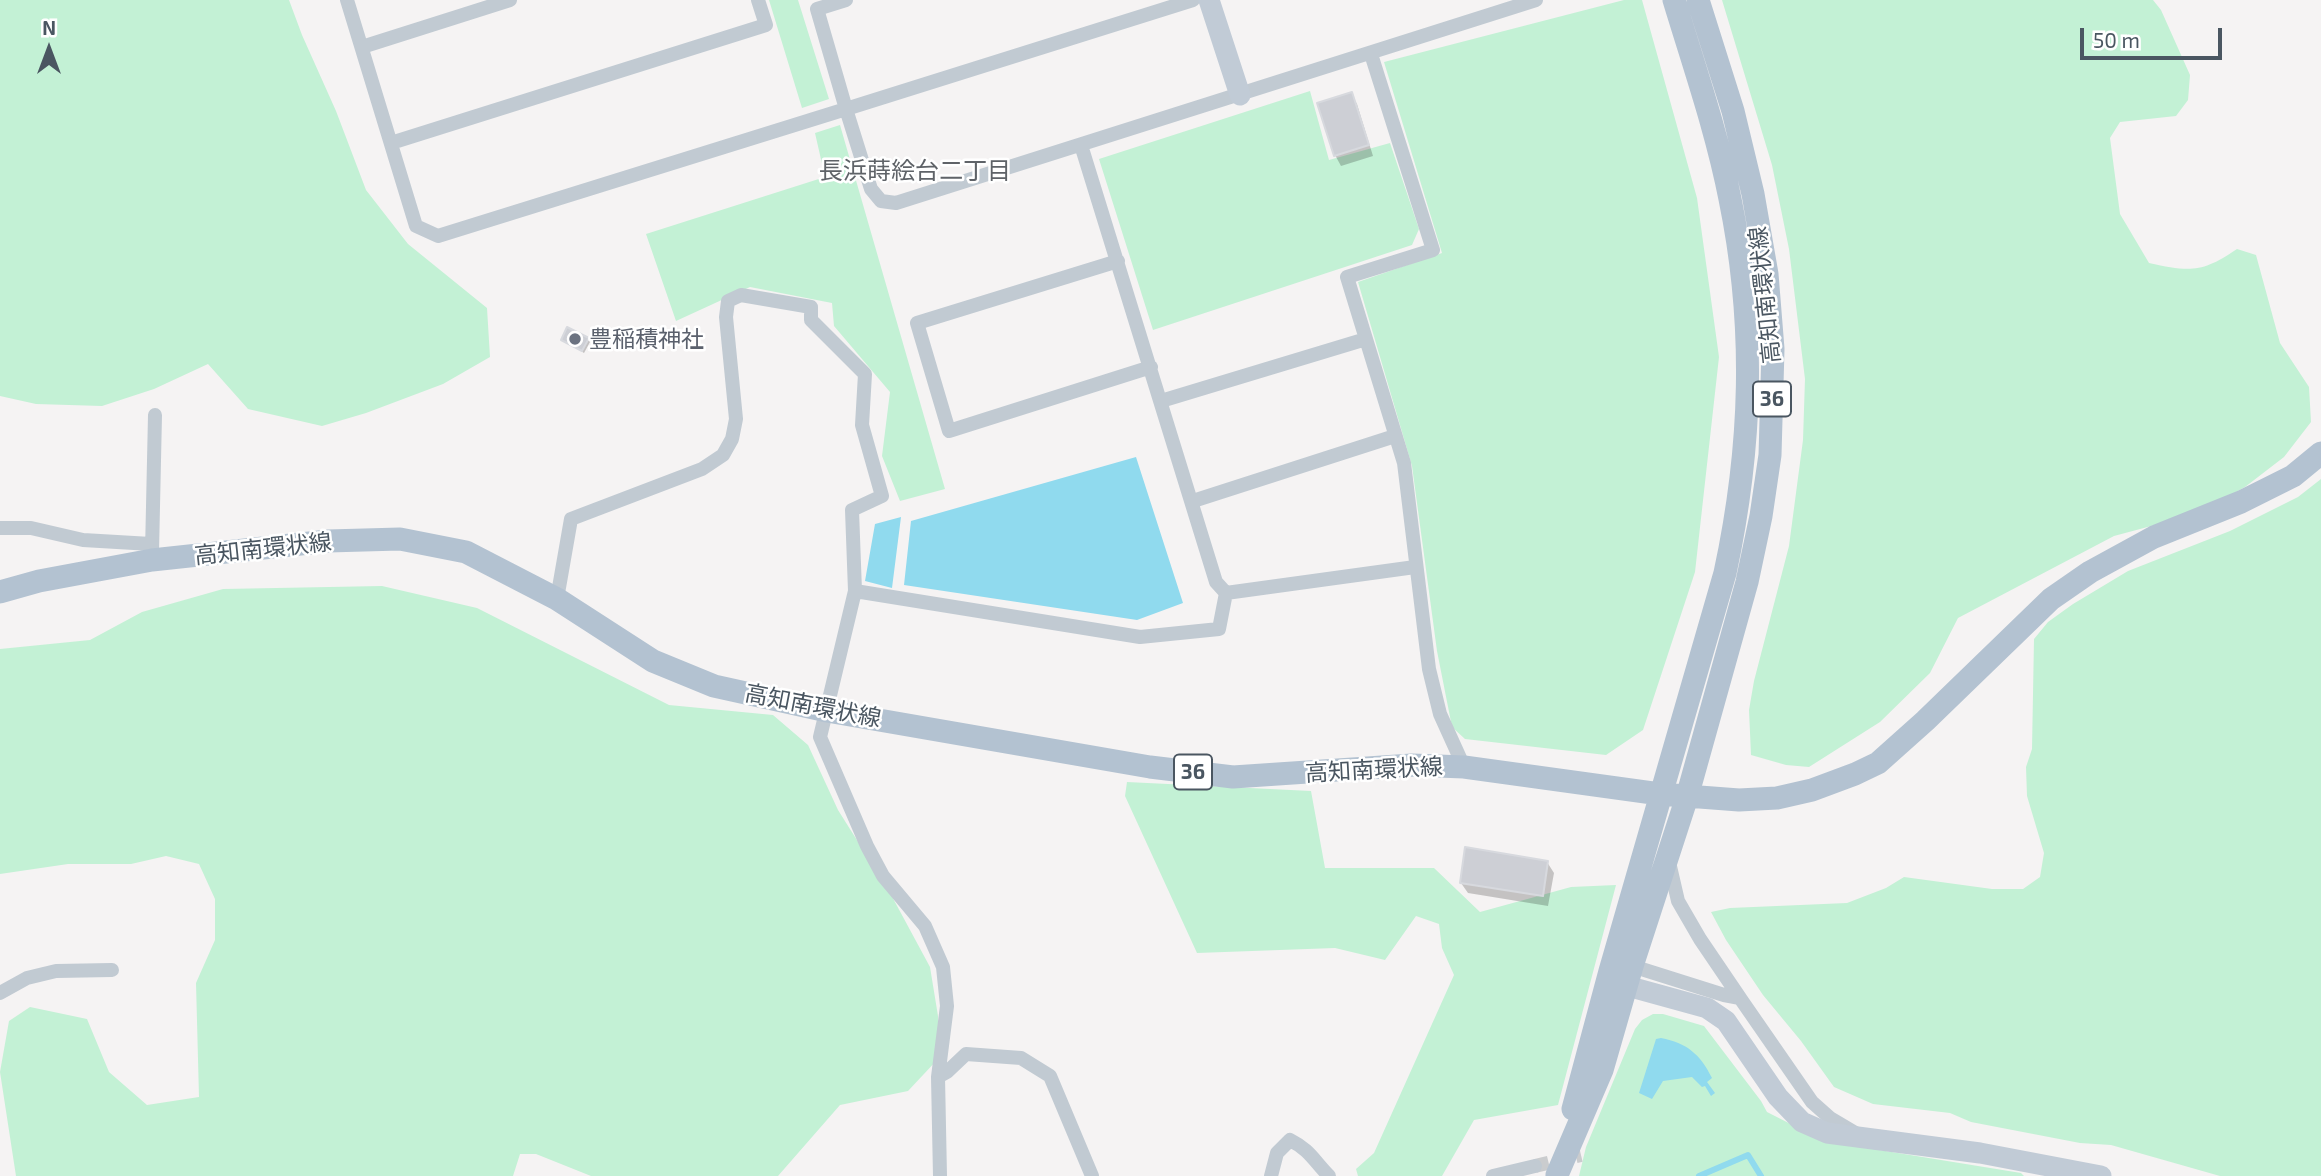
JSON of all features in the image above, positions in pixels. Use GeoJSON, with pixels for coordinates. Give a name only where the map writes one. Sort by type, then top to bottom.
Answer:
{"type":"FeatureCollection","features":[{"type":"Feature","properties":{"kind":"main road","name":"高知南環状線"},"geometry":{"type":"LineString","coordinates":[[1623,974],[1660,794],[1725,573],[1738,513],[1748,403],[1749,348],[1730,199],[1709,114],[1674,0]]}},
{"type":"Feature","properties":{"kind":"main road","name":"高知南環状線"},"geometry":{"type":"LineString","coordinates":[[1557,1176],[1623,974],[1668,858],[1688,797],[1747,582],[1770,455],[1773,349],[1767,274],[1753,194],[1733,111],[1698,0]]}},
{"type":"Feature","properties":{"kind":"main road","name":"高知南環状線"},"geometry":{"type":"LineString","coordinates":[[0,592],[152,552],[400,539],[466,552],[557,599],[653,661],[715,686],[827,710],[1150,767],[1233,777],[1412,765],[1464,767],[1688,797],[1739,800],[1777,798],[1812,790],[1878,763],[2051,599],[2090,572],[2154,537],[2241,502],[2293,476],[2321,453]]}},
{"type":"Feature","properties":{"kind":"street"},"geometry":{"type":"LineString","coordinates":[[347,0],[416,226],[438,236],[1193,0]]}},
{"type":"Feature","properties":{"kind":"street"},"geometry":{"type":"LineString","coordinates":[[362,47],[510,0]]}},
{"type":"Feature","properties":{"kind":"street"},"geometry":{"type":"LineString","coordinates":[[391,143],[766,26],[758,0]]}},
{"type":"Feature","properties":{"kind":"street"},"geometry":{"type":"LineString","coordinates":[[846,0],[817,9],[872,189],[881,201],[896,202],[1536,0]]}},
{"type":"Feature","properties":{"kind":"street"},"geometry":{"type":"LineString","coordinates":[[1135,0],[1140,16]]}},
{"type":"Feature","properties":{"kind":"street"},"geometry":{"type":"LineString","coordinates":[[1209,0],[1240,95]]}},
{"type":"Feature","properties":{"kind":"street"},"geometry":{"type":"LineString","coordinates":[[1371,54],[1433,250],[1347,277],[1404,463],[1429,668],[1440,714],[1464,767]]}},
{"type":"Feature","properties":{"kind":"street"},"geometry":{"type":"LineString","coordinates":[[1081,145],[1216,582],[1226,593]]}},
{"type":"Feature","properties":{"kind":"street"},"geometry":{"type":"LineString","coordinates":[[1118,261],[918,323],[949,431],[1151,367]]}},
{"type":"Feature","properties":{"kind":"street"},"geometry":{"type":"LineString","coordinates":[[557,599],[571,519],[702,469],[723,455],[732,439],[736,419],[726,317],[729,301],[741,295],[811,307],[811,320],[865,374],[862,425],[881,496],[852,510],[855,591],[820,737],[867,846],[883,876],[925,926],[943,967],[947,1006],[938,1077],[940,1176]]}},
{"type":"Feature","properties":{"kind":"street"},"geometry":{"type":"LineString","coordinates":[[1161,401],[1366,340]]}},
{"type":"Feature","properties":{"kind":"street"},"geometry":{"type":"LineString","coordinates":[[0,528],[31,528],[152,552],[155,415]]}},
{"type":"Feature","properties":{"kind":"street"},"geometry":{"type":"LineString","coordinates":[[1193,501],[1395,436]]}},
{"type":"Feature","properties":{"kind":"street"},"geometry":{"type":"LineString","coordinates":[[1226,593],[1415,567]]}},
{"type":"Feature","properties":{"kind":"street"},"geometry":{"type":"LineString","coordinates":[[855,591],[1140,637],[1219,629],[1226,593]]}},
{"type":"Feature","properties":{"kind":"street"},"geometry":{"type":"LineString","coordinates":[[1668,858],[1678,901],[1740,998],[1812,1102],[1830,1118],[1860,1136]]}},
{"type":"Feature","properties":{"kind":"street"},"geometry":{"type":"LineString","coordinates":[[0,993],[27,978],[56,971],[112,970]]}},
{"type":"Feature","properties":{"kind":"street"},"geometry":{"type":"LineString","coordinates":[[1623,974],[1740,998]]}},
{"type":"Feature","properties":{"kind":"street"},"geometry":{"type":"LineString","coordinates":[[1623,974],[1707,1008],[1726,1021],[1778,1097],[1802,1122],[1827,1133],[1860,1136],[2047,1170],[2101,1176]]}},
{"type":"Feature","properties":{"kind":"street"},"geometry":{"type":"LineString","coordinates":[[938,1077],[966,1055],[1021,1058],[1050,1076],[1092,1176]]}},
{"type":"Feature","properties":{"kind":"street"},"geometry":{"type":"LineString","coordinates":[[1271,1176],[1278,1153],[1290,1140],[1305,1147],[1329,1176]]}},
{"type":"Feature","properties":{"kind":"street"},"geometry":{"type":"LineString","coordinates":[[1493,1176],[1535,1166]]}},
{"type":"Feature","properties":{"kind":"green space"},"geometry":{"type":"Polygon","coordinates":[[[0,0],[289,0],[366,190],[408,244],[487,308],[490,357],[443,384],[366,413],[322,426],[248,409],[208,364],[154,389],[102,406],[36,404],[0,396],[0,0]]]}},
{"type":"Feature","properties":{"kind":"green space"},"geometry":{"type":"Polygon","coordinates":[[[769,0],[798,0],[829,99],[802,108],[769,0]]]}},
{"type":"Feature","properties":{"kind":"green space"},"geometry":{"type":"Polygon","coordinates":[[[1624,0],[1642,0],[1697,198],[1719,357],[1695,572],[1643,730],[1606,755],[1465,739],[1452,727],[1437,651],[1412,466],[1358,282],[1442,253],[1384,62],[1624,0]]]}},
{"type":"Feature","properties":{"kind":"green space"},"geometry":{"type":"Polygon","coordinates":[[[1722,0],[2153,0],[2161,10],[2190,75],[2188,100],[2176,116],[2120,122],[2110,138],[2120,214],[2149,263],[2186,269],[2214,263],[2237,249],[2256,255],[2280,343],[2309,387],[2311,422],[2284,457],[2245,487],[2196,514],[2114,536],[1958,618],[1930,673],[1880,722],[1809,767],[1786,765],[1751,755],[1749,710],[1789,546],[1803,440],[1805,379],[1789,249],[1772,165],[1722,0]]]}},
{"type":"Feature","properties":{"kind":"green space"},"geometry":{"type":"Polygon","coordinates":[[[1310,91],[1329,160],[1390,143],[1419,229],[1412,245],[1153,330],[1099,159],[1310,91]]]}},
{"type":"Feature","properties":{"kind":"green space"},"geometry":{"type":"Polygon","coordinates":[[[840,125],[945,489],[900,501],[882,456],[890,392],[834,326],[832,303],[750,287],[676,321],[646,234],[825,177],[815,133],[840,125]]]}},
{"type":"Feature","properties":{"kind":"green space"},"geometry":{"type":"Polygon","coordinates":[[[2321,479],[2321,1176],[2220,1176],[2111,1145],[2080,1143],[1971,1122],[1950,1113],[1873,1104],[1834,1087],[1763,995],[1726,940],[1711,912],[1730,908],[1847,903],[1886,888],[1904,877],[1992,889],[2023,889],[2040,877],[2044,853],[2027,796],[2026,767],[2032,749],[2034,639],[2048,622],[2128,571],[2230,531],[2298,497],[2321,479]]]}},
{"type":"Feature","properties":{"kind":"green space"},"geometry":{"type":"Polygon","coordinates":[[[382,586],[477,608],[669,705],[773,715],[808,745],[838,810],[889,891],[930,967],[938,1016],[938,1059],[908,1091],[840,1105],[778,1176],[591,1176],[536,1154],[520,1154],[513,1176],[16,1176],[0,1072],[9,1021],[30,1007],[87,1019],[109,1072],[147,1105],[199,1097],[196,983],[215,940],[215,899],[199,864],[166,856],[131,864],[68,864],[0,874],[0,649],[90,640],[142,612],[223,589],[382,586]]]}},
{"type":"Feature","properties":{"kind":"green space"},"geometry":{"type":"Polygon","coordinates":[[[1127,782],[1311,791],[1325,868],[1434,868],[1480,912],[1571,887],[1616,885],[1558,1105],[1474,1120],[1442,1176],[1358,1176],[1356,1169],[1374,1153],[1454,975],[1442,948],[1439,924],[1416,916],[1385,960],[1335,948],[1197,953],[1125,796],[1127,782]]]}},
{"type":"Feature","properties":{"kind":"green space"},"geometry":{"type":"Polygon","coordinates":[[[1653,1014],[1663,1014],[1704,1026],[1767,1112],[1824,1141],[2021,1173],[2024,1176],[1579,1176],[1586,1147],[1635,1029],[1642,1020],[1653,1014]]]}},
{"type":"Feature","properties":{"kind":"water"},"geometry":{"type":"Polygon","coordinates":[[[1136,457],[1183,603],[1137,620],[904,585],[911,521],[1136,457]]]}},
{"type":"Feature","properties":{"kind":"water"},"geometry":{"type":"Polygon","coordinates":[[[901,517],[892,588],[865,581],[875,524],[901,517]]]}},
{"type":"Feature","properties":{"kind":"water"},"geometry":{"type":"Polygon","coordinates":[[[1661,1038],[1692,1051],[1703,1062],[1712,1078],[1707,1082],[1715,1093],[1711,1096],[1705,1086],[1702,1087],[1692,1077],[1663,1081],[1652,1099],[1639,1093],[1656,1039],[1661,1038]]]}},
{"type":"Feature","properties":{"kind":"building"},"geometry":{"type":"Polygon","coordinates":[[[1352,92],[1369,145],[1334,156],[1317,103],[1352,92]]]}},
{"type":"Feature","properties":{"kind":"building","name":"豊稲積神社"},"geometry":{"type":"Polygon","coordinates":[[[567,327],[589,338],[582,351],[561,340],[567,327]]]}},
{"type":"Feature","properties":{"kind":"building"},"geometry":{"type":"Polygon","coordinates":[[[1465,847],[1548,861],[1543,896],[1460,883],[1465,847]]]}},
{"type":"Feature","properties":{"kind":"waterway"},"geometry":{"type":"LineString","coordinates":[[1699,1176],[1748,1155],[1761,1176]]}},
{"type":"Feature","properties":{"kind":"tunnel"},"geometry":{"type":"LineString","coordinates":[[1535,1166],[1581,1155]]}},
{"type":"Feature","properties":{"kind":"place","name":"豊稲積神社"},"geometry":{"type":"Point","coordinates":[575,339]}},
{"type":"Feature","properties":{"kind":"district","name":"長浜蒔絵台二丁目"},"geometry":{"type":"Point","coordinates":[915,171]}}]}
